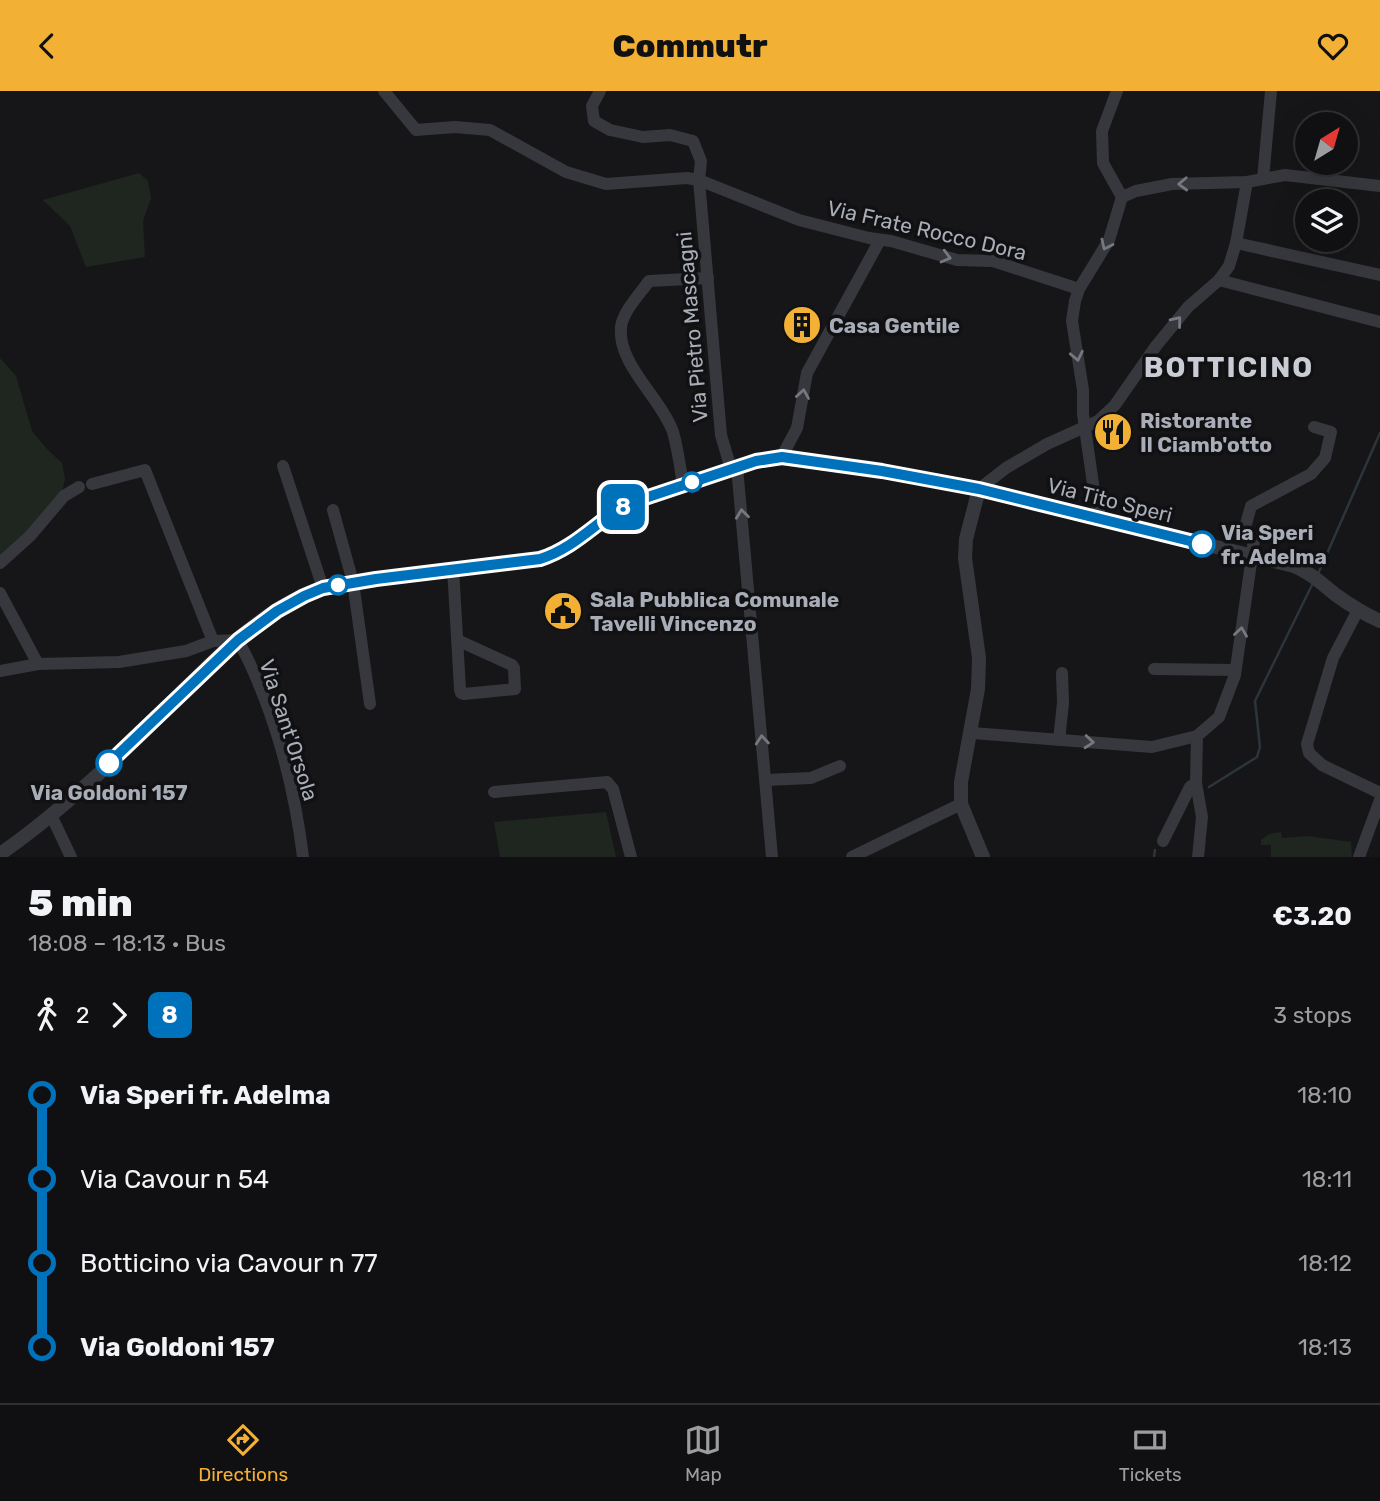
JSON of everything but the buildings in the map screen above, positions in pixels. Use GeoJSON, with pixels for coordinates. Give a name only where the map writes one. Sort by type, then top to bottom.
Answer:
{"type":"FeatureCollection","features":[{"type":"Feature","properties":{"kind":"street","name":"Via Frate Rocco Dora"},"geometry":{"type":"LineString","coordinates":[[384,91],[416,130],[455,127],[490,129],[584,179],[606,184],[687,178],[699,180],[799,220],[891,241],[957,260],[993,261],[1079,289]]}},
{"type":"Feature","properties":{"kind":"street","name":"Via Pietro Mascagni"},"geometry":{"type":"LineString","coordinates":[[600,91],[592,106],[594,121],[610,130],[643,137],[670,135],[693,141],[701,161],[699,180],[721,435],[734,468],[772,857]]}},
{"type":"Feature","properties":{"kind":"street"},"geometry":{"type":"LineString","coordinates":[[1101,519],[1095,498],[1072,321],[1079,289],[1109,240],[1122,197],[1103,163],[1102,131],[1117,91]]}},
{"type":"Feature","properties":{"kind":"street"},"geometry":{"type":"LineString","coordinates":[[1263,179],[1270,91]]}},
{"type":"Feature","properties":{"kind":"street"},"geometry":{"type":"LineString","coordinates":[[1122,197],[1136,191],[1172,184],[1247,182],[1294,176],[1380,186]]}},
{"type":"Feature","properties":{"kind":"street"},"geometry":{"type":"LineString","coordinates":[[982,857],[961,804],[961,782],[978,689],[979,658],[965,558],[979,489],[1006,468],[1047,444],[1098,421],[1115,405],[1156,346],[1188,307],[1219,280],[1229,266],[1247,182]]}},
{"type":"Feature","properties":{"kind":"street"},"geometry":{"type":"LineString","coordinates":[[782,457],[797,428],[807,373],[880,240]]}},
{"type":"Feature","properties":{"kind":"street"},"geometry":{"type":"LineString","coordinates":[[1236,243],[1380,275]]}},
{"type":"Feature","properties":{"kind":"street"},"geometry":{"type":"LineString","coordinates":[[683,485],[673,431],[630,362],[622,345],[621,325],[649,281],[708,278]]}},
{"type":"Feature","properties":{"kind":"street"},"geometry":{"type":"LineString","coordinates":[[1219,280],[1380,322]]}},
{"type":"Feature","properties":{"kind":"street"},"geometry":{"type":"LineString","coordinates":[[972,733],[1152,747],[1197,736],[1219,717],[1235,670],[1254,538],[1243,535],[1251,506],[1311,474],[1325,458],[1331,432],[1314,427]]}},
{"type":"Feature","properties":{"kind":"street","name":"Via Tito Speri"},"geometry":{"type":"LineString","coordinates":[[6,854],[132,742],[238,640],[277,611],[323,588],[453,568],[540,559],[553,555],[627,504],[756,461],[782,457],[882,471],[979,489],[1252,556],[1306,571],[1357,610],[1380,621]]}},
{"type":"Feature","properties":{"kind":"street"},"geometry":{"type":"LineString","coordinates":[[283,466],[323,588]]}},
{"type":"Feature","properties":{"kind":"street"},"geometry":{"type":"LineString","coordinates":[[0,563],[30,536],[64,496],[85,486],[145,470],[213,641]]}},
{"type":"Feature","properties":{"kind":"street"},"geometry":{"type":"LineString","coordinates":[[333,510],[353,582],[370,704]]}},
{"type":"Feature","properties":{"kind":"street"},"geometry":{"type":"LineString","coordinates":[[453,568],[457,640],[461,693],[514,689],[512,664],[457,640]]}},
{"type":"Feature","properties":{"kind":"street"},"geometry":{"type":"LineString","coordinates":[[0,593],[38,664]]}},
{"type":"Feature","properties":{"kind":"street"},"geometry":{"type":"LineString","coordinates":[[1357,610],[1333,658],[1307,744],[1309,753],[1322,765],[1380,793]]}},
{"type":"Feature","properties":{"kind":"street","name":"Via Sant'Orsola"},"geometry":{"type":"LineString","coordinates":[[0,671],[38,664],[119,662],[186,651],[213,641],[238,640],[254,671],[275,734],[290,786],[303,857]]}},
{"type":"Feature","properties":{"kind":"street"},"geometry":{"type":"LineString","coordinates":[[186,651],[197,653],[211,666]]}},
{"type":"Feature","properties":{"kind":"street"},"geometry":{"type":"LineString","coordinates":[[1154,669],[1235,670]]}},
{"type":"Feature","properties":{"kind":"street"},"geometry":{"type":"LineString","coordinates":[[1059,740],[1063,703],[1062,673]]}},
{"type":"Feature","properties":{"kind":"street"},"geometry":{"type":"LineString","coordinates":[[1197,736],[1196,783],[1202,817],[1198,857]]}},
{"type":"Feature","properties":{"kind":"street"},"geometry":{"type":"LineString","coordinates":[[766,780],[811,778],[839,766]]}},
{"type":"Feature","properties":{"kind":"street"},"geometry":{"type":"LineString","coordinates":[[494,792],[607,782],[613,789],[631,857]]}},
{"type":"Feature","properties":{"kind":"street"},"geometry":{"type":"LineString","coordinates":[[1163,841],[1190,787],[1196,783]]}},
{"type":"Feature","properties":{"kind":"street"},"geometry":{"type":"LineString","coordinates":[[1359,857],[1380,800]]}},
{"type":"Feature","properties":{"kind":"street"},"geometry":{"type":"LineString","coordinates":[[852,857],[961,804]]}},
{"type":"Feature","properties":{"kind":"street"},"geometry":{"type":"LineString","coordinates":[[51,815],[71,857]]}},
{"type":"Feature","properties":{"kind":"shaded area"},"geometry":{"type":"Polygon","coordinates":[[[139,173],[148,181],[151,198],[143,221],[145,257],[86,267],[70,226],[43,200],[139,173]]]}},
{"type":"Feature","properties":{"kind":"shaded area"},"geometry":{"type":"Polygon","coordinates":[[[0,358],[16,376],[32,431],[62,463],[65,479],[62,493],[26,534],[0,557],[0,358]]]}},
{"type":"Feature","properties":{"kind":"shaded area"},"geometry":{"type":"Polygon","coordinates":[[[606,812],[616,857],[500,857],[494,822],[606,812]]]}},
{"type":"Feature","properties":{"kind":"shaded area"},"geometry":{"type":"Polygon","coordinates":[[[1281,832],[1282,838],[1308,836],[1351,842],[1352,857],[1271,857],[1271,845],[1261,845],[1261,840],[1269,834],[1281,832]]]}},
{"type":"Feature","properties":{"kind":"waterway"},"geometry":{"type":"LineString","coordinates":[[1318,574],[1380,433]]}},
{"type":"Feature","properties":{"kind":"waterway"},"geometry":{"type":"LineString","coordinates":[[1209,787],[1257,757],[1260,747],[1255,701],[1313,583]]}},
{"type":"Feature","properties":{"kind":"waterway"},"geometry":{"type":"LineString","coordinates":[[1154,857],[1155,850]]}},
{"type":"Feature","properties":{"kind":"bus line","name":"8"},"geometry":{"type":"LineString","coordinates":[[109,763],[238,640],[257,624],[304,596],[323,588],[376,579],[540,559],[564,549],[627,504],[756,461],[782,457],[882,471],[979,489],[1202,544]]}},
{"type":"Feature","properties":{"kind":"place","name":"Casa Gentile"},"geometry":{"type":"Point","coordinates":[802,325]}},
{"type":"Feature","properties":{"kind":"place","name":"Ristorante Il Ciamb'otto"},"geometry":{"type":"Point","coordinates":[1113,432]}},
{"type":"Feature","properties":{"kind":"place","name":"Via Speri fr. Adelma"},"geometry":{"type":"Point","coordinates":[1202,544]}},
{"type":"Feature","properties":{"kind":"place","name":"Sala Pubblica Comunale Tavelli Vincenzo"},"geometry":{"type":"Point","coordinates":[563,611]}},
{"type":"Feature","properties":{"kind":"place","name":"Via Goldoni 157"},"geometry":{"type":"Point","coordinates":[109,763]}},
{"type":"Feature","properties":{"kind":"district","name":"BOTTICINO"},"geometry":{"type":"Point","coordinates":[1229,367]}}]}
